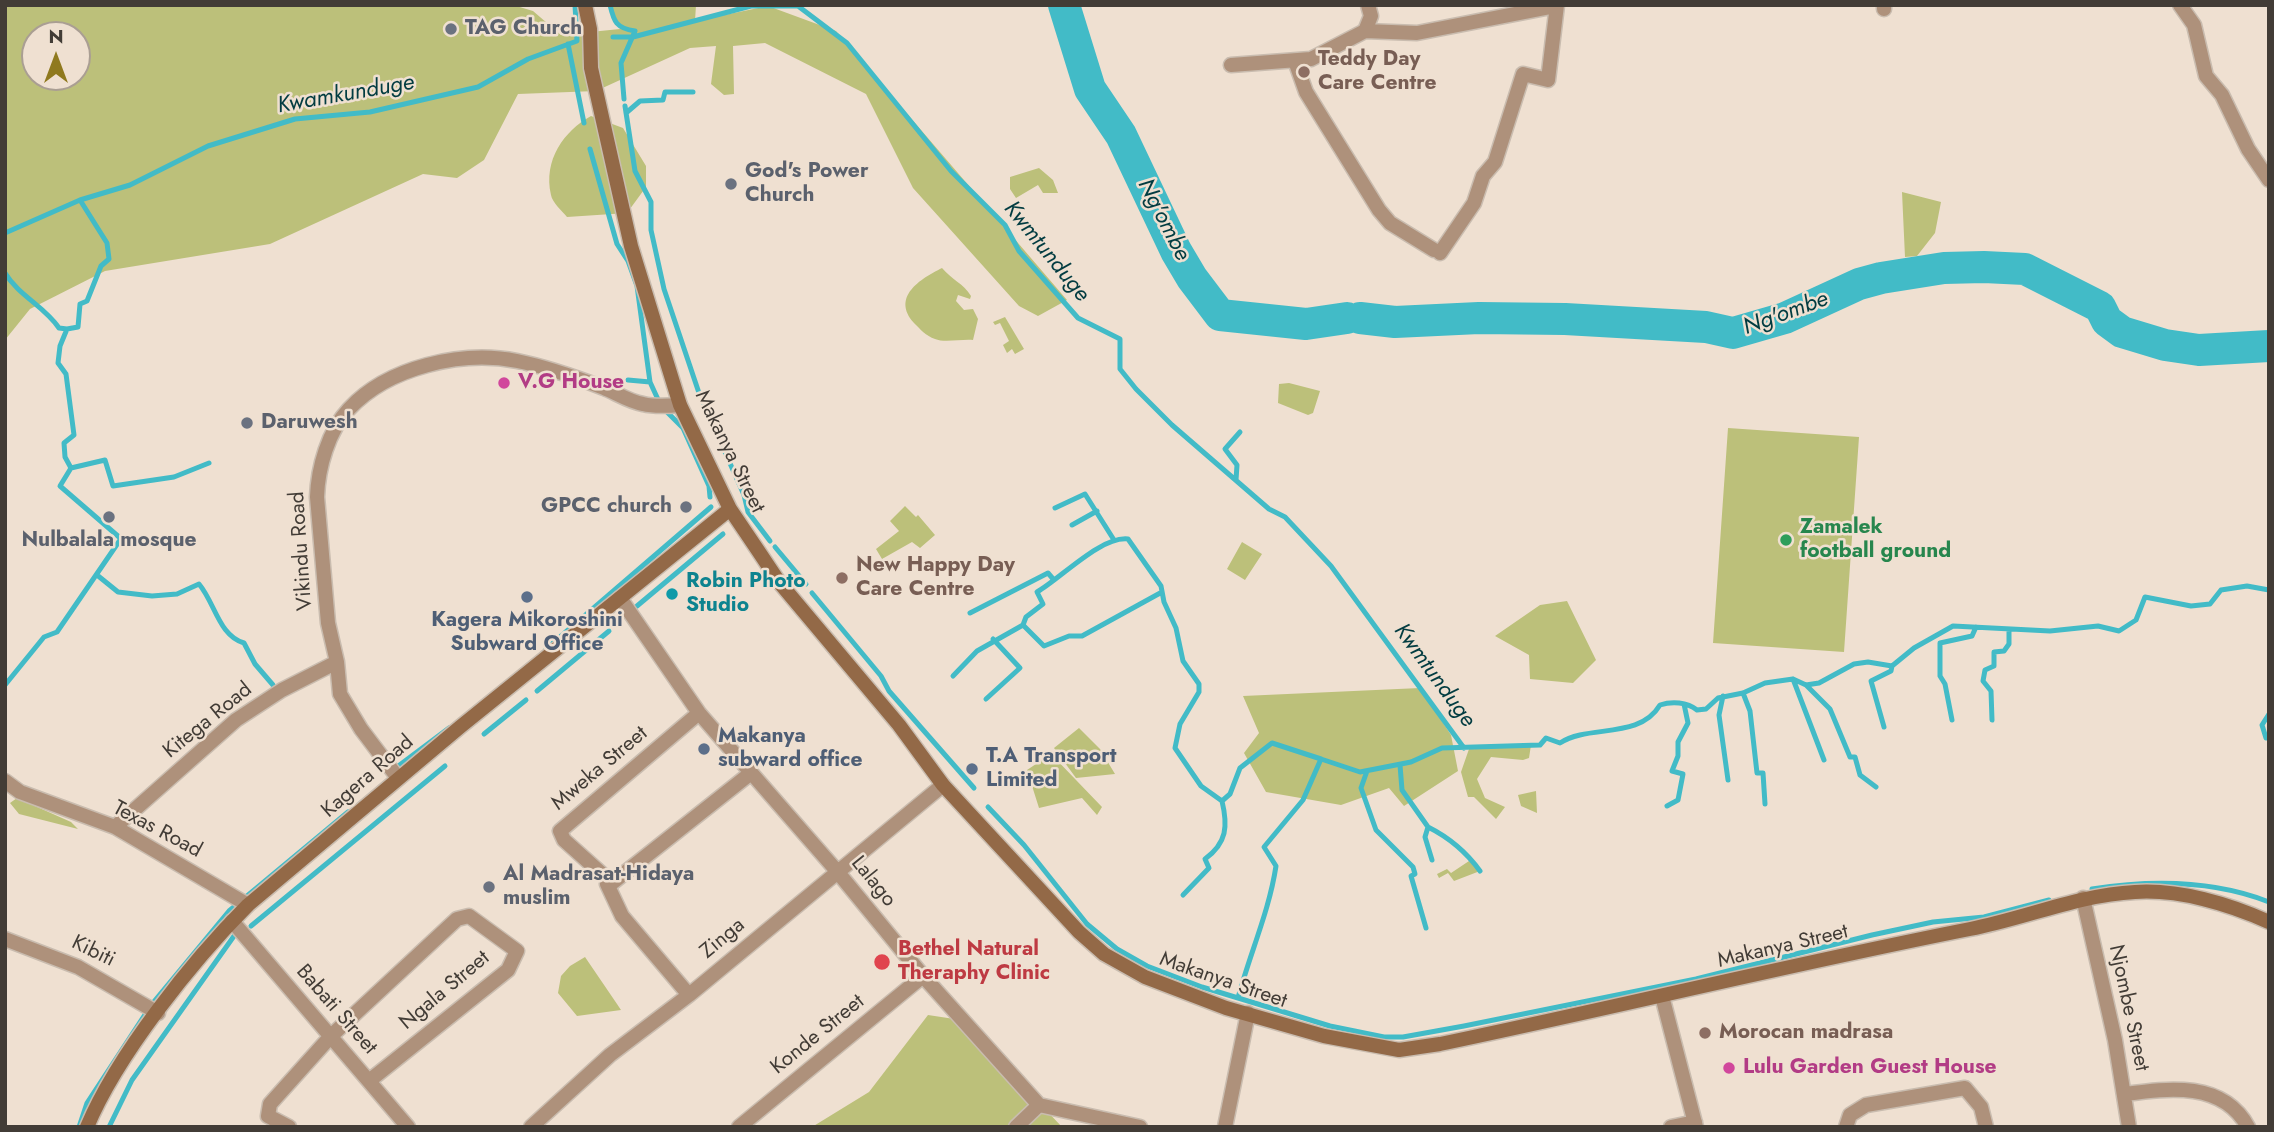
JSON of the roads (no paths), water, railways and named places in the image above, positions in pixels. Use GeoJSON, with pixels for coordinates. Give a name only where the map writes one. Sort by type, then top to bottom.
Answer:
{"type":"FeatureCollection","features":[{"type":"Feature","properties":{"kind":"street","name":"Makanya Street"},"geometry":{"type":"LineString","coordinates":[[585,5],[590,29],[591,68],[644,294],[664,345],[680,405],[730,509],[779,582],[899,725],[943,785],[1058,913],[1104,954],[1173,990],[1324,1036],[1399,1050],[1440,1044],[1662,996],[1805,961],[1986,925],[2083,898],[2138,891],[2169,894],[2235,908],[2269,922]]}},
{"type":"Feature","properties":{"kind":"street"},"geometry":{"type":"LineString","coordinates":[[1365,31],[1371,16],[1368,5]]}},
{"type":"Feature","properties":{"kind":"street"},"geometry":{"type":"LineString","coordinates":[[2180,5],[2194,26],[2206,76],[2222,95],[2248,149],[2269,180]]}},
{"type":"Feature","properties":{"kind":"street"},"geometry":{"type":"LineString","coordinates":[[1231,65],[1311,59],[1365,31],[1418,33],[1490,12],[1557,6],[1549,80],[1524,74],[1496,162],[1483,176],[1474,203],[1437,251],[1390,223],[1379,210],[1306,92],[1295,61]]}},
{"type":"Feature","properties":{"kind":"street","name":"Vikindu Road"},"geometry":{"type":"LineString","coordinates":[[398,778],[361,729],[340,694],[337,662],[328,623],[317,497],[318,479],[336,427],[349,409],[379,384],[434,364],[475,358],[515,360],[564,373],[641,404],[680,405]]}},
{"type":"Feature","properties":{"kind":"street","name":"Kagera Road"},"geometry":{"type":"LineString","coordinates":[[88,1127],[108,1086],[158,1013],[248,905],[398,778],[730,509]]}},
{"type":"Feature","properties":{"kind":"street","name":"Lalago"},"geometry":{"type":"LineString","coordinates":[[620,598],[699,713],[836,870],[923,976],[1039,1105]]}},
{"type":"Feature","properties":{"kind":"street","name":"Kitega Road"},"geometry":{"type":"LineString","coordinates":[[115,827],[236,720],[282,690],[337,662]]}},
{"type":"Feature","properties":{"kind":"street","name":"Mweka Street"},"geometry":{"type":"LineString","coordinates":[[609,881],[564,840],[560,831],[699,713]]}},
{"type":"Feature","properties":{"kind":"street"},"geometry":{"type":"LineString","coordinates":[[689,995],[622,916],[607,884],[620,878],[751,773]]}},
{"type":"Feature","properties":{"kind":"street","name":"Texas Road"},"geometry":{"type":"LineString","coordinates":[[5,781],[20,792],[115,827],[248,905]]}},
{"type":"Feature","properties":{"kind":"street","name":"Zinga"},"geometry":{"type":"LineString","coordinates":[[531,1127],[610,1055],[689,995],[836,870],[943,785]]}},
{"type":"Feature","properties":{"kind":"street","name":"Njombe Street"},"geometry":{"type":"LineString","coordinates":[[2083,898],[2125,1094],[2129,1127]]}},
{"type":"Feature","properties":{"kind":"street","name":"Ngala Street"},"geometry":{"type":"LineString","coordinates":[[331,1035],[432,940],[462,916],[474,918],[517,951],[508,970],[369,1081]]}},
{"type":"Feature","properties":{"kind":"street","name":"Babati Street"},"geometry":{"type":"LineString","coordinates":[[232,921],[408,1127]]}},
{"type":"Feature","properties":{"kind":"street","name":"Kibiti"},"geometry":{"type":"LineString","coordinates":[[5,939],[78,967],[158,1013]]}},
{"type":"Feature","properties":{"kind":"street","name":"Konde Street"},"geometry":{"type":"LineString","coordinates":[[739,1127],[923,976]]}},
{"type":"Feature","properties":{"kind":"street"},"geometry":{"type":"LineString","coordinates":[[1662,996],[1696,1124],[1671,1127]]}},
{"type":"Feature","properties":{"kind":"street"},"geometry":{"type":"LineString","coordinates":[[1225,1127],[1248,1013]]}},
{"type":"Feature","properties":{"kind":"street"},"geometry":{"type":"LineString","coordinates":[[289,1127],[268,1116],[270,1104],[331,1035]]}},
{"type":"Feature","properties":{"kind":"street"},"geometry":{"type":"LineString","coordinates":[[1846,1127],[1850,1115],[1867,1105],[1965,1088],[1981,1107],[1986,1127]]}},
{"type":"Feature","properties":{"kind":"street"},"geometry":{"type":"LineString","coordinates":[[2125,1094],[2164,1088],[2199,1091],[2225,1100],[2241,1115],[2248,1127]]}},
{"type":"Feature","properties":{"kind":"street"},"geometry":{"type":"LineString","coordinates":[[1016,1127],[1039,1105],[1140,1127]]}},
{"type":"Feature","properties":{"kind":"waterway","name":"Kwamkunduge"},"geometry":{"type":"LineString","coordinates":[[5,233],[80,200],[130,185],[208,146],[295,119],[370,112],[478,87],[528,59],[577,41],[575,5]]}},
{"type":"Feature","properties":{"kind":"waterway"},"geometry":{"type":"LineString","coordinates":[[610,5],[617,23],[635,31],[621,63],[624,99]]}},
{"type":"Feature","properties":{"kind":"waterway","name":"Ng'ombe"},"geometry":{"type":"LineString","coordinates":[[1064,5],[1090,89],[1121,135],[1176,251],[1192,278],[1220,315],[1306,324],[1347,318]]}},
{"type":"Feature","properties":{"kind":"waterway","name":"Kwmtunduge"},"geometry":{"type":"LineString","coordinates":[[613,37],[633,37],[751,6],[798,6],[847,43],[951,171],[1005,225],[1019,251],[1078,318],[1120,339],[1120,369],[1136,389],[1172,425],[1269,509],[1285,517],[1331,566],[1464,748]]}},
{"type":"Feature","properties":{"kind":"waterway"},"geometry":{"type":"LineString","coordinates":[[568,44],[584,123]]}},
{"type":"Feature","properties":{"kind":"waterway"},"geometry":{"type":"LineString","coordinates":[[626,113],[640,101],[663,100],[665,92],[693,92]]}},
{"type":"Feature","properties":{"kind":"waterway"},"geometry":{"type":"LineString","coordinates":[[625,106],[635,171],[651,202],[651,230],[664,289],[699,393],[744,495],[748,512],[770,541]]}},
{"type":"Feature","properties":{"kind":"waterway"},"geometry":{"type":"LineString","coordinates":[[590,149],[617,244],[628,261],[637,286],[650,382],[661,406],[683,428],[709,486],[710,497]]}},
{"type":"Feature","properties":{"kind":"waterway"},"geometry":{"type":"LineString","coordinates":[[67,329],[78,327],[80,304],[87,301],[101,266],[109,259],[107,243],[80,200]]}},
{"type":"Feature","properties":{"kind":"waterway","name":"Ng'ombe"},"geometry":{"type":"LineString","coordinates":[[1360,318],[1395,322],[1479,318],[1565,319],[1706,327],[1733,333],[1785,318],[1859,284],[1881,278],[1944,268],[1984,267],[2025,269],[2100,307],[2107,321],[2122,332],[2165,345],[2199,350],[2269,346]]}},
{"type":"Feature","properties":{"kind":"waterway"},"geometry":{"type":"LineString","coordinates":[[5,273],[59,328],[67,329],[60,346],[58,363],[66,374],[74,435],[64,443],[65,457],[71,468],[60,486],[119,537]]}},
{"type":"Feature","properties":{"kind":"waterway"},"geometry":{"type":"LineString","coordinates":[[628,380],[650,382]]}},
{"type":"Feature","properties":{"kind":"waterway"},"geometry":{"type":"LineString","coordinates":[[1236,480],[1237,465],[1225,449],[1240,432]]}},
{"type":"Feature","properties":{"kind":"waterway"},"geometry":{"type":"LineString","coordinates":[[71,468],[105,460],[113,486],[174,477],[209,463]]}},
{"type":"Feature","properties":{"kind":"waterway"},"geometry":{"type":"LineString","coordinates":[[1055,508],[1085,494],[1114,540]]}},
{"type":"Feature","properties":{"kind":"waterway"},"geometry":{"type":"LineString","coordinates":[[546,649],[711,507]]}},
{"type":"Feature","properties":{"kind":"waterway"},"geometry":{"type":"LineString","coordinates":[[1072,525],[1097,511]]}},
{"type":"Feature","properties":{"kind":"waterway"},"geometry":{"type":"LineString","coordinates":[[637,606],[723,534]]}},
{"type":"Feature","properties":{"kind":"waterway"},"geometry":{"type":"LineString","coordinates":[[1023,625],[1026,617],[1043,604],[1037,592],[1106,544],[1128,539],[1161,586],[1164,602],[1176,628],[1183,661],[1199,684],[1199,692],[1180,724],[1175,748],[1201,786],[1222,801],[1230,794],[1240,768],[1272,743],[1321,759]]}},
{"type":"Feature","properties":{"kind":"waterway"},"geometry":{"type":"LineString","coordinates":[[5,685],[44,637],[57,632],[120,540]]}},
{"type":"Feature","properties":{"kind":"waterway"},"geometry":{"type":"LineString","coordinates":[[775,547],[806,584]]}},
{"type":"Feature","properties":{"kind":"waterway"},"geometry":{"type":"LineString","coordinates":[[970,613],[1048,573],[1054,580]]}},
{"type":"Feature","properties":{"kind":"waterway"},"geometry":{"type":"LineString","coordinates":[[97,575],[118,592],[152,596],[177,594],[199,584],[223,626],[229,634],[244,643],[255,664],[273,685]]}},
{"type":"Feature","properties":{"kind":"waterway"},"geometry":{"type":"LineString","coordinates":[[1238,998],[1269,900],[1276,866],[1264,847],[1303,800],[1321,759],[1360,772],[1411,762],[1442,748],[1540,745],[1546,738],[1560,743],[1572,737],[1640,723],[1651,716],[1660,705],[1679,703],[1697,710],[1706,709],[1718,698],[1743,693],[1765,683],[1793,679],[1806,685],[1819,683],[1854,664],[1868,662],[1892,666],[1914,648],[1953,626],[2050,631],[2098,626],[2119,631],[2136,620],[2145,597],[2191,606],[2210,604],[2221,590],[2247,586],[2269,590]]}},
{"type":"Feature","properties":{"kind":"waterway"},"geometry":{"type":"LineString","coordinates":[[953,676],[977,651],[1023,625],[1044,646],[1069,636],[1082,636],[1162,592]]}},
{"type":"Feature","properties":{"kind":"waterway"},"geometry":{"type":"LineString","coordinates":[[812,593],[881,676],[889,691],[974,788]]}},
{"type":"Feature","properties":{"kind":"waterway"},"geometry":{"type":"LineString","coordinates":[[1952,720],[1945,684],[1940,676],[1940,643],[1972,636],[1976,627]]}},
{"type":"Feature","properties":{"kind":"waterway"},"geometry":{"type":"LineString","coordinates":[[1992,720],[1991,691],[1983,681],[1985,670],[1994,666],[1994,652],[2004,651],[2009,644],[2009,630]]}},
{"type":"Feature","properties":{"kind":"waterway"},"geometry":{"type":"LineString","coordinates":[[537,691],[609,631]]}},
{"type":"Feature","properties":{"kind":"waterway"},"geometry":{"type":"LineString","coordinates":[[986,699],[1020,668],[993,639]]}},
{"type":"Feature","properties":{"kind":"waterway"},"geometry":{"type":"LineString","coordinates":[[1884,727],[1871,681],[1891,671],[1892,666]]}},
{"type":"Feature","properties":{"kind":"waterway"},"geometry":{"type":"LineString","coordinates":[[1793,679],[1824,760]]}},
{"type":"Feature","properties":{"kind":"waterway"},"geometry":{"type":"LineString","coordinates":[[1806,685],[1830,709],[1850,757],[1855,757],[1860,775],[1876,787]]}},
{"type":"Feature","properties":{"kind":"waterway"},"geometry":{"type":"LineString","coordinates":[[1743,693],[1750,711],[1757,773],[1763,773],[1765,804]]}},
{"type":"Feature","properties":{"kind":"waterway"},"geometry":{"type":"LineString","coordinates":[[1723,696],[1719,715],[1728,780]]}},
{"type":"Feature","properties":{"kind":"waterway"},"geometry":{"type":"LineString","coordinates":[[484,734],[526,700]]}},
{"type":"Feature","properties":{"kind":"waterway"},"geometry":{"type":"LineString","coordinates":[[1667,806],[1678,800],[1683,774],[1672,771],[1678,756],[1678,742],[1688,723],[1684,704]]}},
{"type":"Feature","properties":{"kind":"waterway"},"geometry":{"type":"LineString","coordinates":[[2266,738],[2262,725],[2269,714]]}},
{"type":"Feature","properties":{"kind":"waterway"},"geometry":{"type":"LineString","coordinates":[[397,767],[449,728]]}},
{"type":"Feature","properties":{"kind":"waterway"},"geometry":{"type":"LineString","coordinates":[[1400,765],[1402,790],[1428,827],[1425,837],[1432,860]]}},
{"type":"Feature","properties":{"kind":"waterway"},"geometry":{"type":"LineString","coordinates":[[251,926],[445,766]]}},
{"type":"Feature","properties":{"kind":"waterway"},"geometry":{"type":"LineString","coordinates":[[1367,771],[1361,788],[1376,830],[1413,867],[1415,874],[1411,876],[1426,928]]}},
{"type":"Feature","properties":{"kind":"waterway"},"geometry":{"type":"LineString","coordinates":[[1183,895],[1209,868],[1205,859],[1222,840],[1225,826],[1222,801]]}},
{"type":"Feature","properties":{"kind":"waterway"},"geometry":{"type":"LineString","coordinates":[[988,807],[1024,845],[1087,924],[1117,949],[1147,966],[1202,987],[1330,1026],[1384,1037],[1403,1037],[1464,1026],[1696,979],[1872,935],[1933,922],[1984,917],[2049,900]]}},
{"type":"Feature","properties":{"kind":"waterway"},"geometry":{"type":"LineString","coordinates":[[152,1004],[229,911],[348,812]]}},
{"type":"Feature","properties":{"kind":"waterway"},"geometry":{"type":"LineString","coordinates":[[1428,827],[1457,846],[1480,871]]}},
{"type":"Feature","properties":{"kind":"waterway"},"geometry":{"type":"LineString","coordinates":[[2092,889],[2136,884],[2181,884],[2226,889],[2269,902]]}},
{"type":"Feature","properties":{"kind":"waterway"},"geometry":{"type":"LineString","coordinates":[[109,1127],[132,1080],[234,936]]}},
{"type":"Feature","properties":{"kind":"waterway"},"geometry":{"type":"LineString","coordinates":[[79,1127],[87,1103],[144,1016]]}},
{"type":"Feature","properties":{"kind":"place","name":"TAG Church"},"geometry":{"type":"Point","coordinates":[451,29]}},
{"type":"Feature","properties":{"kind":"place","name":"Teddy Day Care Centre"},"geometry":{"type":"Point","coordinates":[1304,72]}},
{"type":"Feature","properties":{"kind":"place","name":"God's Power Church"},"geometry":{"type":"Point","coordinates":[731,184]}},
{"type":"Feature","properties":{"kind":"place","name":"V.G House"},"geometry":{"type":"Point","coordinates":[504,383]}},
{"type":"Feature","properties":{"kind":"place","name":"Daruwesh"},"geometry":{"type":"Point","coordinates":[247,423]}},
{"type":"Feature","properties":{"kind":"place","name":"GPCC church"},"geometry":{"type":"Point","coordinates":[686,507]}},
{"type":"Feature","properties":{"kind":"place","name":"Nulbalala mosque"},"geometry":{"type":"Point","coordinates":[109,517]}},
{"type":"Feature","properties":{"kind":"place","name":"Zamalek football ground"},"geometry":{"type":"Point","coordinates":[1786,540]}},
{"type":"Feature","properties":{"kind":"place","name":"New Happy Day Care Centre"},"geometry":{"type":"Point","coordinates":[842,578]}},
{"type":"Feature","properties":{"kind":"place","name":"Robin Photo Studio"},"geometry":{"type":"Point","coordinates":[672,594]}},
{"type":"Feature","properties":{"kind":"place","name":"Kagera Mikoroshini Subward Office"},"geometry":{"type":"Point","coordinates":[527,597]}},
{"type":"Feature","properties":{"kind":"place","name":"Makanya subward office"},"geometry":{"type":"Point","coordinates":[704,749]}},
{"type":"Feature","properties":{"kind":"place","name":"T.A Transport Limited"},"geometry":{"type":"Point","coordinates":[972,769]}},
{"type":"Feature","properties":{"kind":"place","name":"Al Madrasat-Hidaya muslim"},"geometry":{"type":"Point","coordinates":[489,887]}},
{"type":"Feature","properties":{"kind":"place","name":"Bethel Natural Theraphy Clinic"},"geometry":{"type":"Point","coordinates":[882,962]}},
{"type":"Feature","properties":{"kind":"place","name":"Morocan madrasa"},"geometry":{"type":"Point","coordinates":[1705,1033]}},
{"type":"Feature","properties":{"kind":"place","name":"Lulu Garden Guest House"},"geometry":{"type":"Point","coordinates":[1729,1068]}}]}
